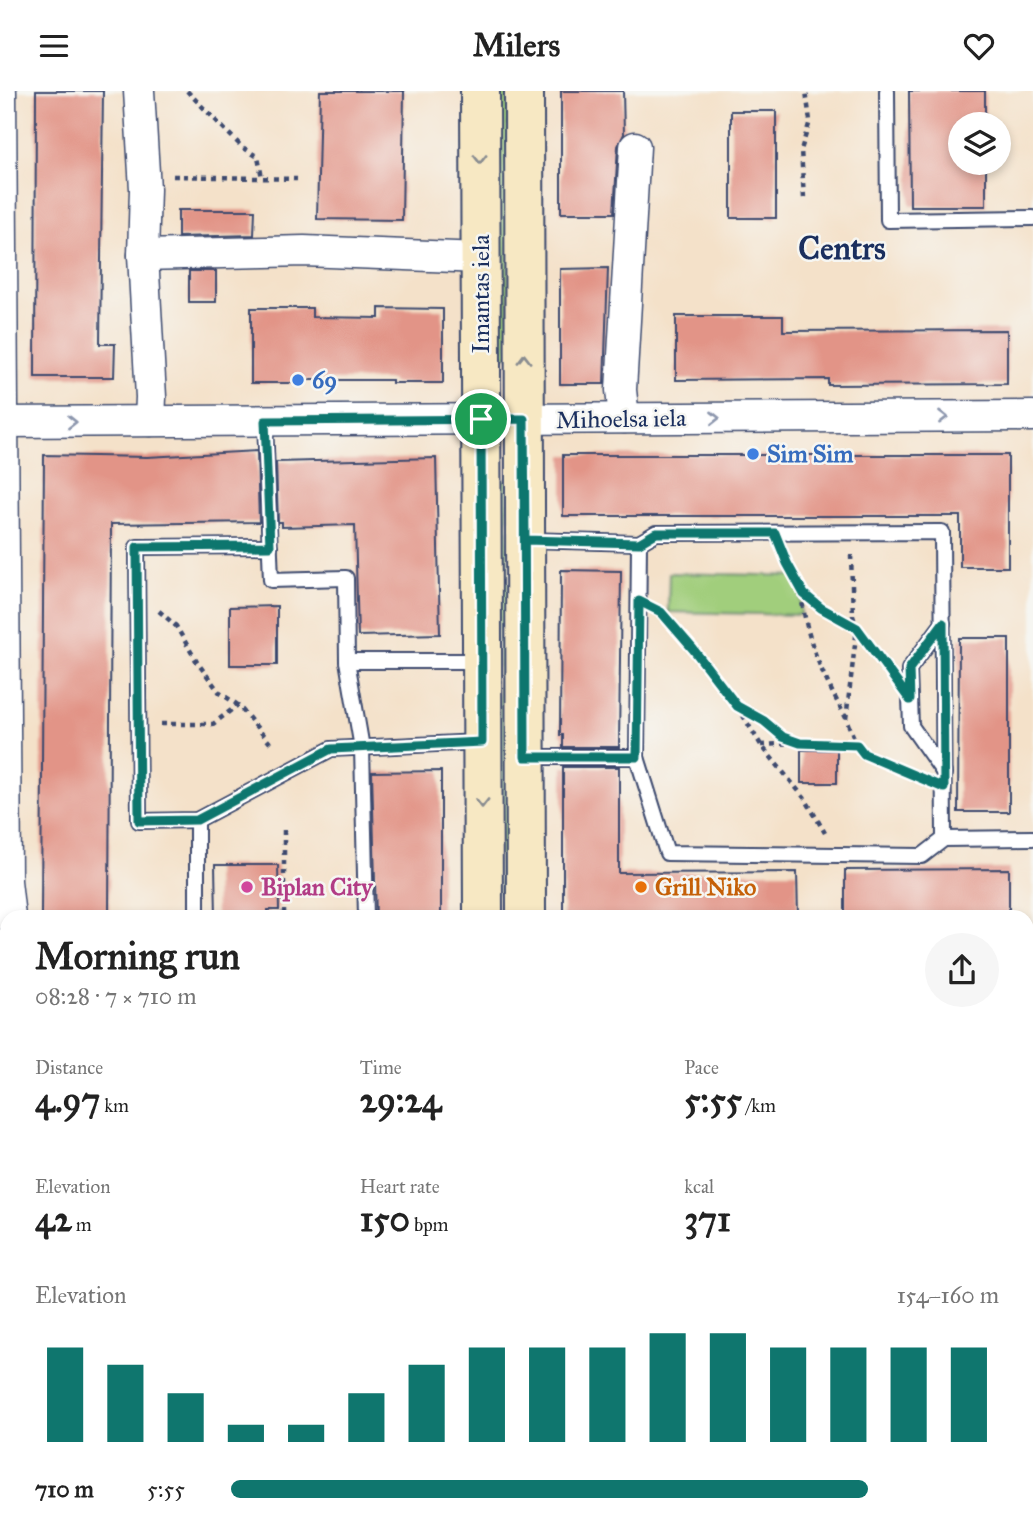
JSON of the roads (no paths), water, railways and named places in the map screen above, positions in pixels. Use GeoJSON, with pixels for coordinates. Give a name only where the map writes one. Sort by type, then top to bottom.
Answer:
{"type":"FeatureCollection","features":[{"type":"Feature","properties":{"kind":"street"},"geometry":{"type":"LineString","coordinates":[[1,91],[2,666],[6,881],[9,910]]}},
{"type":"Feature","properties":{"kind":"street"},"geometry":{"type":"LineString","coordinates":[[139,91],[145,190],[144,255],[150,421]]}},
{"type":"Feature","properties":{"kind":"street","name":"Imantas iela"},"geometry":{"type":"LineString","coordinates":[[480,91],[483,910]]}},
{"type":"Feature","properties":{"kind":"street","name":"Imantas iela"},"geometry":{"type":"LineString","coordinates":[[524,91],[526,910]]}},
{"type":"Feature","properties":{"kind":"street"},"geometry":{"type":"LineString","coordinates":[[624,418],[621,390],[635,147]]}},
{"type":"Feature","properties":{"kind":"street"},"geometry":{"type":"LineString","coordinates":[[144,255],[304,251],[481,258]]}},
{"type":"Feature","properties":{"kind":"street","name":"Mihoelsa iela"},"geometry":{"type":"LineString","coordinates":[[2,422],[1033,416]]}},
{"type":"Feature","properties":{"kind":"lane"},"geometry":{"type":"LineString","coordinates":[[887,91],[888,220],[1033,218]]}},
{"type":"Feature","properties":{"kind":"lane"},"geometry":{"type":"LineString","coordinates":[[265,421],[271,580],[346,578],[347,661],[362,748],[366,910]]}},
{"type":"Feature","properties":{"kind":"lane"},"geometry":{"type":"LineString","coordinates":[[525,540],[639,543],[656,533],[942,532],[944,839]]}},
{"type":"Feature","properties":{"kind":"lane"},"geometry":{"type":"LineString","coordinates":[[639,543],[637,757],[667,853],[922,856],[944,839],[1033,838]]}},
{"type":"Feature","properties":{"kind":"lane"},"geometry":{"type":"LineString","coordinates":[[270,546],[137,547],[139,821],[197,820],[331,749],[482,742]]}},
{"type":"Feature","properties":{"kind":"lane"},"geometry":{"type":"LineString","coordinates":[[943,623],[909,669],[911,726],[944,781]]}},
{"type":"Feature","properties":{"kind":"lane"},"geometry":{"type":"LineString","coordinates":[[347,661],[482,661]]}},
{"type":"Feature","properties":{"kind":"lane"},"geometry":{"type":"LineString","coordinates":[[525,757],[637,757]]}},
{"type":"Feature","properties":{"kind":"lane"},"geometry":{"type":"LineString","coordinates":[[197,820],[197,910]]}},
{"type":"Feature","properties":{"kind":"place","name":"69"},"geometry":{"type":"Point","coordinates":[298,380]}},
{"type":"Feature","properties":{"kind":"place","name":"Sim Sim"},"geometry":{"type":"Point","coordinates":[753,454]}},
{"type":"Feature","properties":{"kind":"place","name":"Biplan City"},"geometry":{"type":"Point","coordinates":[247,887]}},
{"type":"Feature","properties":{"kind":"place","name":"Grill Niko"},"geometry":{"type":"Point","coordinates":[641,887]}},
{"type":"Feature","properties":{"kind":"district","name":"Centrs"},"geometry":{"type":"Point","coordinates":[842,248]}}]}
